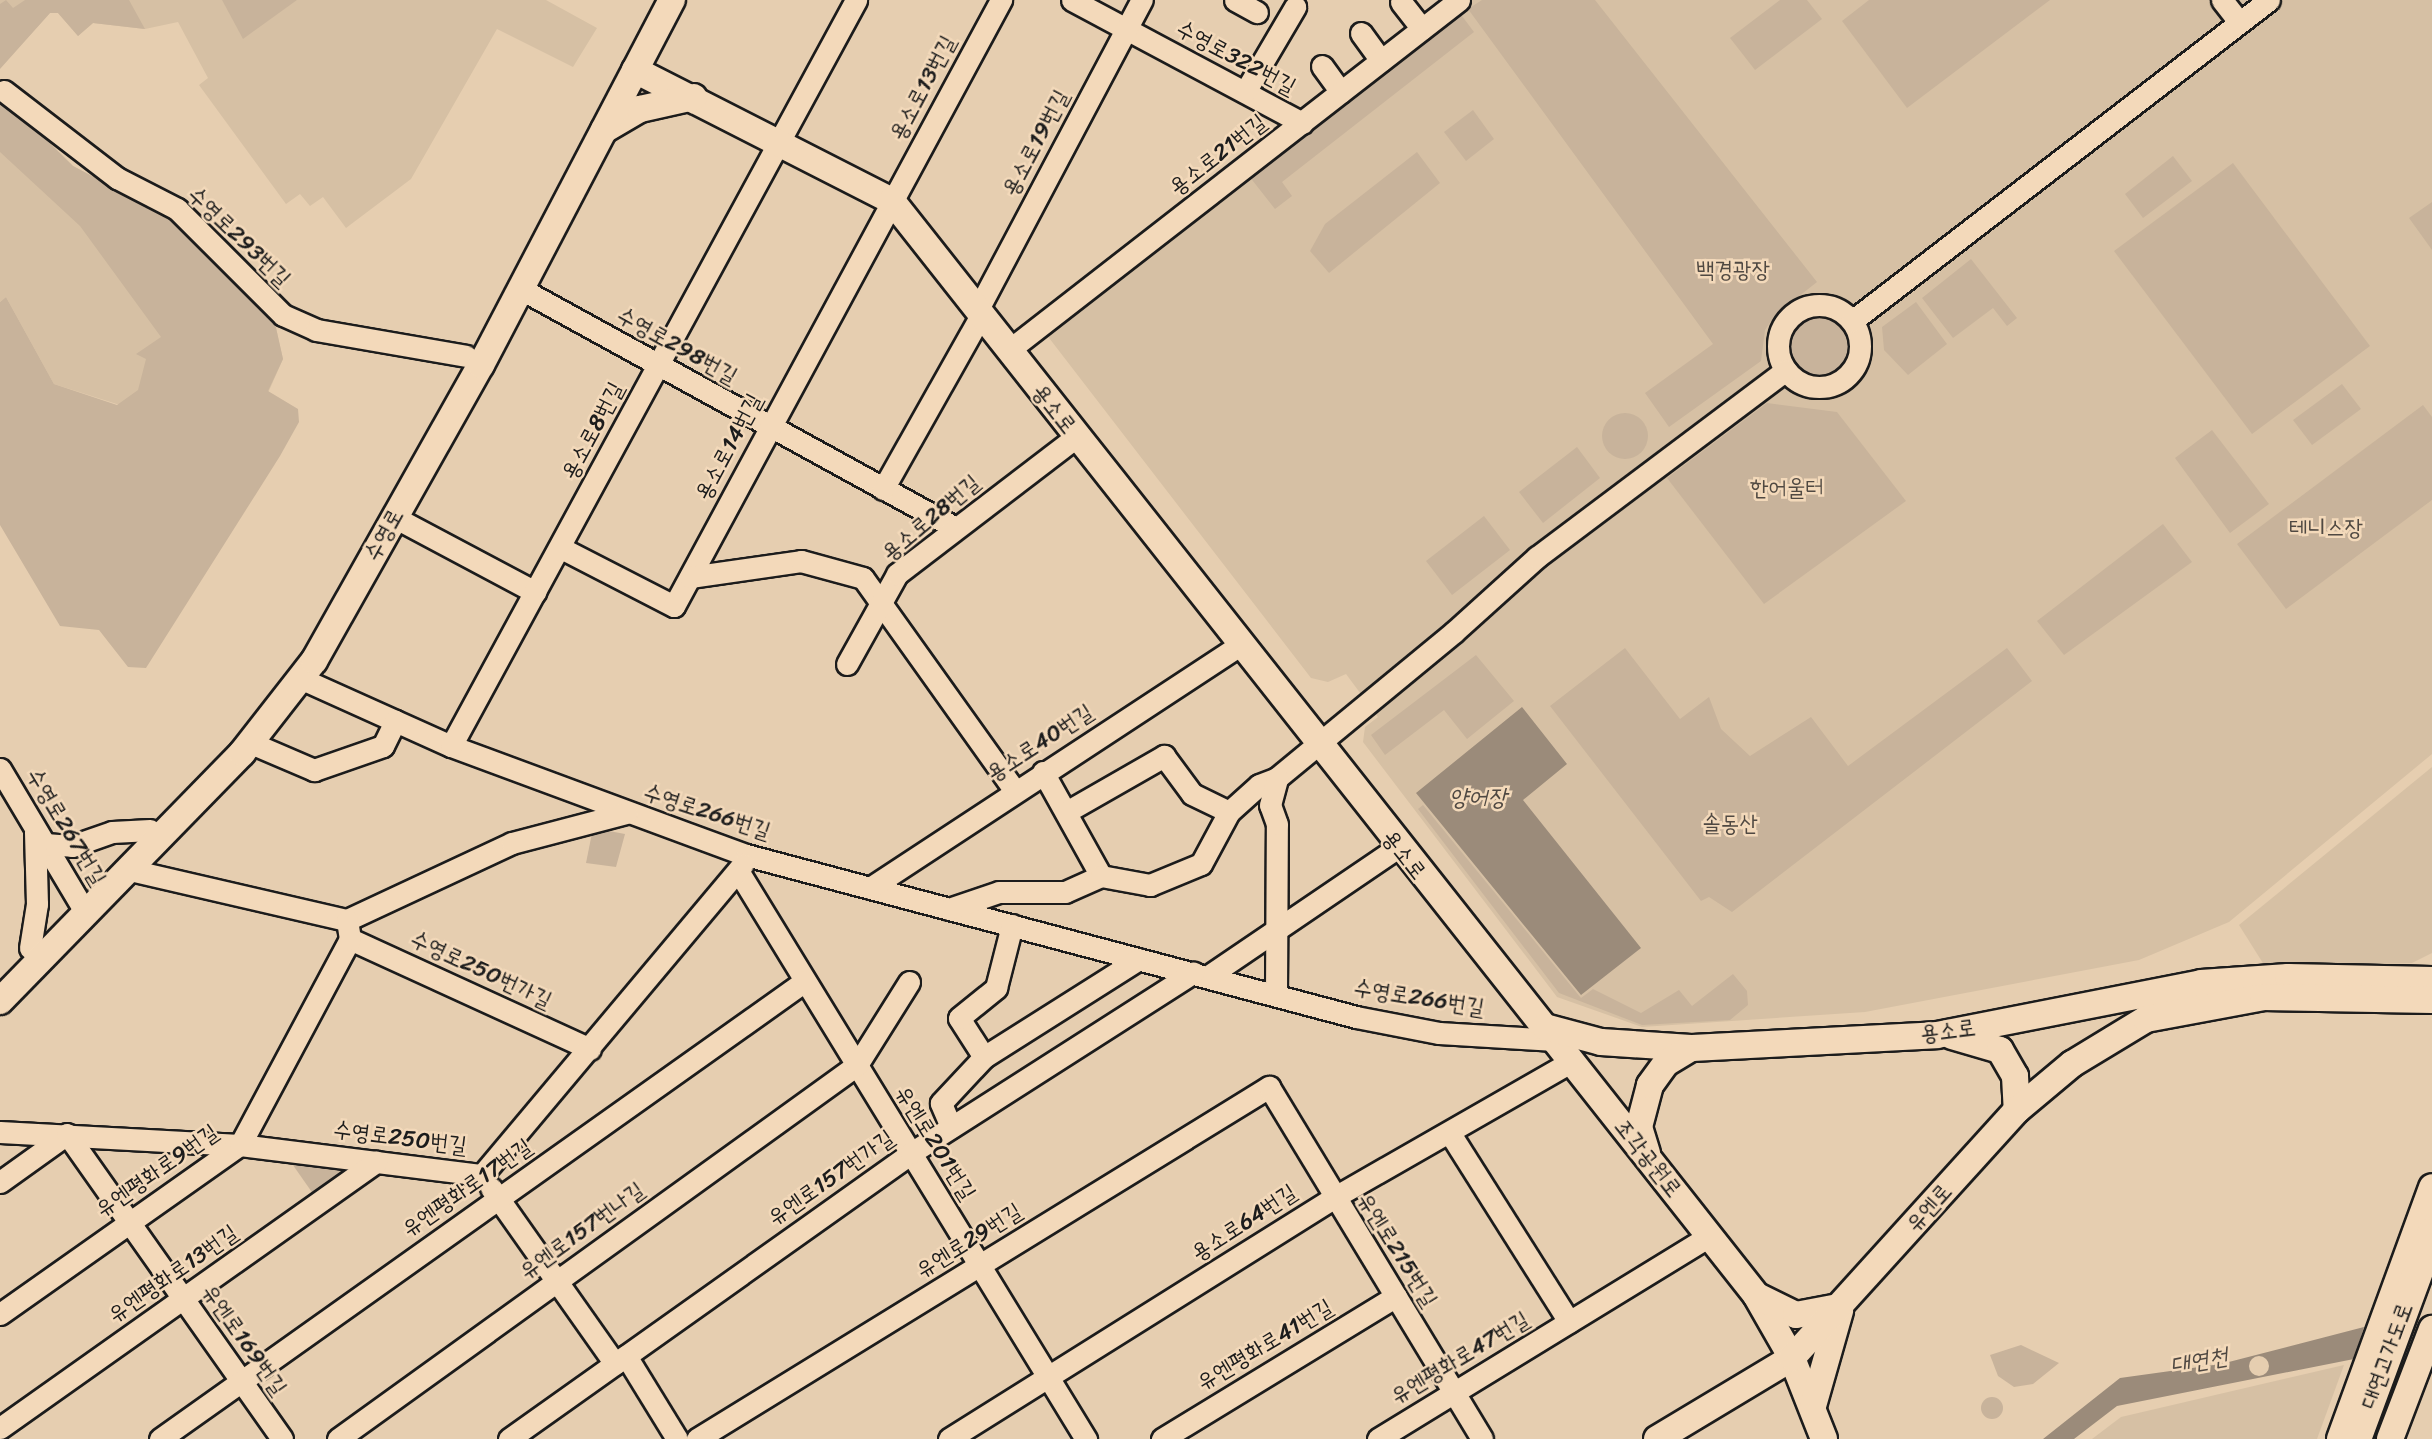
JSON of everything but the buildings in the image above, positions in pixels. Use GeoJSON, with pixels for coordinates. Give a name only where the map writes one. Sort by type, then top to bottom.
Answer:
{"type":"FeatureCollection","features":[{"type":"Feature","properties":{"kind":"highway","name":"대연고가도로"},"geometry":{"type":"LineString","coordinates":[[2373,1439],[2388,1375],[2432,1233]]}},
{"type":"Feature","properties":{"kind":"highway","name":"대연고가도로"},"geometry":{"type":"LineString","coordinates":[[2356,1439],[2432,1278]]}},
{"type":"Feature","properties":{"kind":"main road","name":"수영로"},"geometry":{"type":"LineString","coordinates":[[0,1001],[150,830],[236,739],[287,673],[466,356],[653,0]]}},
{"type":"Feature","properties":{"kind":"main road","name":"수영로"},"geometry":{"type":"LineString","coordinates":[[0,979],[30,948],[130,870],[251,743],[302,678],[521,289],[672,0]]}},
{"type":"Feature","properties":{"kind":"main road","name":"용소로"},"geometry":{"type":"LineString","coordinates":[[635,70],[780,139],[892,201],[1546,1032],[1601,1042],[1691,1048],[1937,1035],[2201,983],[2409,984],[2432,1000]]}},
{"type":"Feature","properties":{"kind":"main road"},"geometry":{"type":"LineString","coordinates":[[602,131],[640,109],[694,97]]}},
{"type":"Feature","properties":{"kind":"main road"},"geometry":{"type":"LineString","coordinates":[[2432,972],[2409,984],[2432,1020]]}},
{"type":"Feature","properties":{"kind":"main road","name":"용소로"},"geometry":{"type":"LineString","coordinates":[[2196,1005],[2409,984]]}},
{"type":"Feature","properties":{"kind":"main road","name":"유엔로"},"geometry":{"type":"LineString","coordinates":[[1792,1358],[2017,1110],[2072,1064],[2146,1019],[2196,1005]]}},
{"type":"Feature","properties":{"kind":"main road","name":"조각공원로"},"geometry":{"type":"LineString","coordinates":[[1546,1032],[1572,1061],[1756,1295]]}},
{"type":"Feature","properties":{"kind":"main road"},"geometry":{"type":"LineString","coordinates":[[1937,1035],[2000,1051],[2015,1076],[2017,1110]]}},
{"type":"Feature","properties":{"kind":"main road"},"geometry":{"type":"LineString","coordinates":[[1649,1159],[1639,1127],[1642,1105],[1666,1063],[1691,1048]]}},
{"type":"Feature","properties":{"kind":"main road"},"geometry":{"type":"LineString","coordinates":[[2340,1439],[2432,1187]]}},
{"type":"Feature","properties":{"kind":"main road"},"geometry":{"type":"LineString","coordinates":[[1756,1295],[1796,1315],[1842,1306],[1813,1406]]}},
{"type":"Feature","properties":{"kind":"main road"},"geometry":{"type":"LineString","coordinates":[[1756,1295],[1792,1358],[1825,1439]]}},
{"type":"Feature","properties":{"kind":"main road"},"geometry":{"type":"LineString","coordinates":[[2390,1439],[2432,1329]]}},
{"type":"Feature","properties":{"kind":"main road"},"geometry":{"type":"LineString","coordinates":[[1657,1439],[1792,1358]]}},
{"type":"Feature","properties":{"kind":"street","name":"용소로8번길"},"geometry":{"type":"LineString","coordinates":[[452,746],[856,0]]}},
{"type":"Feature","properties":{"kind":"street","name":"용소로13번길"},"geometry":{"type":"LineString","coordinates":[[892,201],[1001,0]]}},
{"type":"Feature","properties":{"kind":"street","name":"수영로322번길"},"geometry":{"type":"LineString","coordinates":[[1072,0],[1302,123]]}},
{"type":"Feature","properties":{"kind":"street","name":"용소로19번길"},"geometry":{"type":"LineString","coordinates":[[979,313],[1142,0]]}},
{"type":"Feature","properties":{"kind":"street"},"geometry":{"type":"LineString","coordinates":[[1235,0],[1257,12]]}},
{"type":"Feature","properties":{"kind":"street","name":"용소로21번길"},"geometry":{"type":"LineString","coordinates":[[1009,351],[1460,0]]}},
{"type":"Feature","properties":{"kind":"street"},"geometry":{"type":"LineString","coordinates":[[2222,0],[2239,22]]}},
{"type":"Feature","properties":{"kind":"street"},"geometry":{"type":"LineString","coordinates":[[1852,321],[2269,0]]}},
{"type":"Feature","properties":{"kind":"street"},"geometry":{"type":"LineString","coordinates":[[1401,2],[1422,29]]}},
{"type":"Feature","properties":{"kind":"street"},"geometry":{"type":"LineString","coordinates":[[1245,92],[1295,7]]}},
{"type":"Feature","properties":{"kind":"street"},"geometry":{"type":"LineString","coordinates":[[1361,33],[1381,61]]}},
{"type":"Feature","properties":{"kind":"street"},"geometry":{"type":"LineString","coordinates":[[1322,66],[1341,92]]}},
{"type":"Feature","properties":{"kind":"street","name":"수영로293번길"},"geometry":{"type":"LineString","coordinates":[[4,92],[117,178],[177,209],[283,315],[316,330],[466,356]]}},
{"type":"Feature","properties":{"kind":"street","name":"용소로14번길"},"geometry":{"type":"LineString","coordinates":[[561,548],[674,606],[892,201]]}},
{"type":"Feature","properties":{"kind":"street","name":"수영로298번길"},"geometry":{"type":"LineString","coordinates":[[521,289],[955,528]]}},
{"type":"Feature","properties":{"kind":"street"},"geometry":{"type":"LineString","coordinates":[[1821,305],[1852,321],[1860,352],[1844,379],[1813,387],[1786,370],[1780,334],[1797,312],[1821,305]]}},
{"type":"Feature","properties":{"kind":"street"},"geometry":{"type":"LineString","coordinates":[[883,488],[979,313]]}},
{"type":"Feature","properties":{"kind":"street"},"geometry":{"type":"LineString","coordinates":[[949,909],[999,892],[1065,892],[1101,876],[1150,886],[1201,864],[1228,813],[1259,785],[1277,778],[1454,632],[1494,591],[1786,370]]}},
{"type":"Feature","properties":{"kind":"street","name":"용소로28번길"},"geometry":{"type":"LineString","coordinates":[[847,664],[884,606],[897,574],[1076,437]]}},
{"type":"Feature","properties":{"kind":"street"},"geometry":{"type":"LineString","coordinates":[[394,517],[535,592]]}},
{"type":"Feature","properties":{"kind":"street"},"geometry":{"type":"LineString","coordinates":[[690,577],[801,561],[863,578],[1014,790]]}},
{"type":"Feature","properties":{"kind":"street","name":"용소로40번길"},"geometry":{"type":"LineString","coordinates":[[870,888],[1014,790],[1240,645]]}},
{"type":"Feature","properties":{"kind":"street"},"geometry":{"type":"LineString","coordinates":[[302,678],[452,746],[626,813]]}},
{"type":"Feature","properties":{"kind":"street"},"geometry":{"type":"LineString","coordinates":[[251,743],[314,770],[383,746],[395,721]]}},
{"type":"Feature","properties":{"kind":"street"},"geometry":{"type":"LineString","coordinates":[[1068,811],[1164,756],[1192,794],[1228,813]]}},
{"type":"Feature","properties":{"kind":"street","name":"수영로267번길"},"geometry":{"type":"LineString","coordinates":[[0,769],[82,906]]}},
{"type":"Feature","properties":{"kind":"street"},"geometry":{"type":"LineString","coordinates":[[1043,772],[1068,811],[1101,876]]}},
{"type":"Feature","properties":{"kind":"street"},"geometry":{"type":"LineString","coordinates":[[1276,995],[1279,884],[1277,824],[1270,805],[1277,778]]}},
{"type":"Feature","properties":{"kind":"street","name":"수영로266번길"},"geometry":{"type":"LineString","coordinates":[[349,929],[512,844],[626,813],[743,864],[870,888],[1276,995],[1439,1033],[1546,1032]]}},
{"type":"Feature","properties":{"kind":"street"},"geometry":{"type":"LineString","coordinates":[[30,948],[37,904],[40,835],[72,846],[112,832],[150,830]]}},
{"type":"Feature","properties":{"kind":"street","name":"유엔로157번가길"},"geometry":{"type":"LineString","coordinates":[[509,1439],[911,1153],[1276,930],[1398,847]]}},
{"type":"Feature","properties":{"kind":"street","name":"유엔로201번길"},"geometry":{"type":"LineString","coordinates":[[743,864],[805,981],[1086,1439]]}},
{"type":"Feature","properties":{"kind":"street","name":"수영로250번길"},"geometry":{"type":"LineString","coordinates":[[0,1132],[240,1145],[482,1175],[743,864]]}},
{"type":"Feature","properties":{"kind":"street"},"geometry":{"type":"LineString","coordinates":[[130,870],[349,929]]}},
{"type":"Feature","properties":{"kind":"street"},"geometry":{"type":"LineString","coordinates":[[985,1057],[959,1018],[996,988],[1012,925]]}},
{"type":"Feature","properties":{"kind":"street","name":"수영로250번가길"},"geometry":{"type":"LineString","coordinates":[[349,929],[590,1049]]}},
{"type":"Feature","properties":{"kind":"street","name":"유엔평화로9번길"},"geometry":{"type":"LineString","coordinates":[[0,1314],[240,1145],[349,929]]}},
{"type":"Feature","properties":{"kind":"street"},"geometry":{"type":"LineString","coordinates":[[951,1127],[941,1103],[985,1057],[1139,959]]}},
{"type":"Feature","properties":{"kind":"street","name":"유엔평화로17번길"},"geometry":{"type":"LineString","coordinates":[[160,1439],[805,981]]}},
{"type":"Feature","properties":{"kind":"street"},"geometry":{"type":"LineString","coordinates":[[857,1065],[909,982]]}},
{"type":"Feature","properties":{"kind":"street","name":"용소로64번길"},"geometry":{"type":"LineString","coordinates":[[949,1439],[1333,1198],[1451,1135],[1572,1061]]}},
{"type":"Feature","properties":{"kind":"street","name":"유엔로157번나길"},"geometry":{"type":"LineString","coordinates":[[338,1439],[857,1065]]}},
{"type":"Feature","properties":{"kind":"street","name":"유엔로215번길"},"geometry":{"type":"LineString","coordinates":[[1269,1087],[1333,1198],[1482,1439]]}},
{"type":"Feature","properties":{"kind":"street","name":"유엔로29번길"},"geometry":{"type":"LineString","coordinates":[[697,1439],[1269,1087]]}},
{"type":"Feature","properties":{"kind":"street"},"geometry":{"type":"LineString","coordinates":[[0,1182],[67,1134]]}},
{"type":"Feature","properties":{"kind":"street","name":"유엔로169번길"},"geometry":{"type":"LineString","coordinates":[[67,1134],[282,1439]]}},
{"type":"Feature","properties":{"kind":"street","name":"유엔평화로47번길"},"geometry":{"type":"LineString","coordinates":[[1451,1135],[1569,1322]]}},
{"type":"Feature","properties":{"kind":"street","name":"유엔평화로13번길"},"geometry":{"type":"LineString","coordinates":[[0,1428],[376,1162]]}},
{"type":"Feature","properties":{"kind":"street"},"geometry":{"type":"LineString","coordinates":[[482,1175],[556,1281],[620,1360],[677,1439]]}},
{"type":"Feature","properties":{"kind":"street","name":"유엔평화로47번길"},"geometry":{"type":"LineString","coordinates":[[1378,1439],[1708,1237]]}},
{"type":"Feature","properties":{"kind":"street","name":"유엔평화로41번길"},"geometry":{"type":"LineString","coordinates":[[1162,1439],[1396,1296]]}},
{"type":"Feature","properties":{"kind":"shaded area"},"geometry":{"type":"Polygon","coordinates":[[[0,0],[546,0],[597,28],[573,67],[497,29],[411,179],[346,228],[323,197],[310,206],[300,194],[286,204],[199,85],[208,78],[178,22],[145,29],[93,23],[78,36],[58,13],[50,13],[0,68],[0,0]]]}},
{"type":"Feature","properties":{"kind":"shaded area"},"geometry":{"type":"Polygon","coordinates":[[[1468,0],[2432,0],[2432,754],[2229,922],[2139,960],[1865,1012],[1642,1027],[1557,997],[1363,742],[1365,727],[1378,717],[1346,674],[1328,682],[1311,678],[1046,334],[1468,0]]]}},
{"type":"Feature","properties":{"kind":"shaded area"},"geometry":{"type":"Polygon","coordinates":[[[0,94],[73,166],[171,218],[274,319],[283,359],[245,445],[54,384],[6,297],[0,302],[0,94]]]}},
{"type":"Feature","properties":{"kind":"shaded area"},"geometry":{"type":"Polygon","coordinates":[[[2432,767],[2432,953],[2412,963],[2266,968],[2239,925],[2432,767]]]}},
{"type":"Feature","properties":{"kind":"shaded area"},"geometry":{"type":"Polygon","coordinates":[[[2344,1365],[2317,1439],[2092,1439],[2121,1417],[2344,1365]]]}},
{"type":"Feature","properties":{"kind":"green space"},"geometry":{"type":"Polygon","coordinates":[[[6,0],[13,8],[25,0],[129,0],[145,29],[93,23],[78,36],[58,13],[50,13],[0,69],[0,4],[6,0]]]}},
{"type":"Feature","properties":{"kind":"green space"},"geometry":{"type":"Polygon","coordinates":[[[222,0],[297,0],[243,39],[222,0]]]}},
{"type":"Feature","properties":{"kind":"green space","name":"백경광장"},"geometry":{"type":"Polygon","coordinates":[[[1482,0],[1595,0],[1817,282],[1775,315],[1765,330],[1761,361],[1669,427],[1645,393],[1713,344],[1468,9],[1482,0]]]}},
{"type":"Feature","properties":{"kind":"green space"},"geometry":{"type":"Polygon","coordinates":[[[1780,0],[1807,0],[1822,19],[1755,70],[1730,38],[1780,0]]]}},
{"type":"Feature","properties":{"kind":"green space"},"geometry":{"type":"Polygon","coordinates":[[[1869,0],[2050,0],[1907,108],[1842,21],[1869,0]]]}},
{"type":"Feature","properties":{"kind":"green space"},"geometry":{"type":"Polygon","coordinates":[[[1459,12],[1474,32],[1282,182],[1292,196],[1275,209],[1249,176],[1459,12]]]}},
{"type":"Feature","properties":{"kind":"green space"},"geometry":{"type":"Polygon","coordinates":[[[0,94],[73,166],[171,218],[274,319],[283,359],[268,391],[298,409],[299,422],[280,456],[146,668],[128,667],[99,630],[60,626],[0,525],[0,302],[6,297],[54,384],[117,405],[138,390],[146,359],[136,354],[161,337],[80,226],[0,152],[0,94]]]}},
{"type":"Feature","properties":{"kind":"green space"},"geometry":{"type":"Polygon","coordinates":[[[1473,110],[1494,139],[1466,161],[1444,132],[1473,110]]]}},
{"type":"Feature","properties":{"kind":"green space"},"geometry":{"type":"Polygon","coordinates":[[[1417,152],[1440,183],[1329,273],[1310,251],[1325,224],[1417,152]]]}},
{"type":"Feature","properties":{"kind":"green space"},"geometry":{"type":"Polygon","coordinates":[[[2173,156],[2192,181],[2143,218],[2125,194],[2173,156]]]}},
{"type":"Feature","properties":{"kind":"green space"},"geometry":{"type":"Polygon","coordinates":[[[2233,163],[2370,346],[2252,434],[2114,251],[2233,163]]]}},
{"type":"Feature","properties":{"kind":"green space"},"geometry":{"type":"Polygon","coordinates":[[[2432,202],[2432,250],[2409,218],[2432,202]]]}},
{"type":"Feature","properties":{"kind":"green space"},"geometry":{"type":"Polygon","coordinates":[[[1971,259],[2017,318],[2007,326],[1993,308],[1953,338],[1922,298],[1971,259]]]}},
{"type":"Feature","properties":{"kind":"green space"},"geometry":{"type":"Polygon","coordinates":[[[1916,302],[1947,344],[1908,375],[1884,350],[1882,327],[1916,302]]]}},
{"type":"Feature","properties":{"kind":"green space"},"geometry":{"type":"Polygon","coordinates":[[[1818,314],[1836,320],[1844,328],[1850,346],[1844,364],[1836,372],[1818,378],[1800,372],[1792,364],[1786,346],[1792,328],[1800,320],[1818,314]]]}},
{"type":"Feature","properties":{"kind":"green space"},"geometry":{"type":"Polygon","coordinates":[[[2342,384],[2361,409],[2312,445],[2293,420],[2342,384]]]}},
{"type":"Feature","properties":{"kind":"green space","name":"한어울터"},"geometry":{"type":"Polygon","coordinates":[[[1767,403],[1837,412],[1906,501],[1764,604],[1667,478],[1767,403]]]}},
{"type":"Feature","properties":{"kind":"green space","name":"테니스장"},"geometry":{"type":"Polygon","coordinates":[[[2423,405],[2432,417],[2432,500],[2286,609],[2237,544],[2423,405]]]}},
{"type":"Feature","properties":{"kind":"green space"},"geometry":{"type":"Polygon","coordinates":[[[1625,413],[1641,420],[1648,436],[1641,452],[1625,459],[1609,452],[1602,436],[1609,420],[1625,413]]]}},
{"type":"Feature","properties":{"kind":"green space"},"geometry":{"type":"Polygon","coordinates":[[[2212,430],[2269,504],[2230,533],[2175,458],[2212,430]]]}},
{"type":"Feature","properties":{"kind":"green space"},"geometry":{"type":"Polygon","coordinates":[[[1577,447],[1600,478],[1543,523],[1519,492],[1577,447]]]}},
{"type":"Feature","properties":{"kind":"green space"},"geometry":{"type":"Polygon","coordinates":[[[1484,516],[1510,550],[1452,595],[1426,561],[1484,516]]]}},
{"type":"Feature","properties":{"kind":"green space"},"geometry":{"type":"Polygon","coordinates":[[[2163,524],[2192,562],[2064,655],[2037,621],[2163,524]]]}},
{"type":"Feature","properties":{"kind":"green space","name":"솔동산"},"geometry":{"type":"Polygon","coordinates":[[[1625,648],[1680,719],[1709,697],[1721,729],[1750,756],[1811,717],[1848,766],[2007,648],[2032,681],[1732,912],[1709,897],[1701,901],[1550,706],[1625,648]]]}},
{"type":"Feature","properties":{"kind":"green space"},"geometry":{"type":"Polygon","coordinates":[[[1476,655],[1514,701],[1467,739],[1444,710],[1385,755],[1371,735],[1476,655]]]}},
{"type":"Feature","properties":{"kind":"green space"},"geometry":{"type":"Polygon","coordinates":[[[1423,805],[1581,998],[1593,989],[1641,1013],[1679,990],[1692,1006],[1733,974],[1747,991],[1748,1005],[1730,1020],[1642,1025],[1559,993],[1418,809],[1423,805]]]}},
{"type":"Feature","properties":{"kind":"green space"},"geometry":{"type":"Polygon","coordinates":[[[593,828],[625,834],[616,867],[586,863],[593,828]]]}},
{"type":"Feature","properties":{"kind":"green space"},"geometry":{"type":"Polygon","coordinates":[[[288,1158],[361,1167],[316,1198],[288,1158]]]}},
{"type":"Feature","properties":{"kind":"green space"},"geometry":{"type":"Polygon","coordinates":[[[2021,1345],[2059,1363],[2033,1384],[2014,1387],[1998,1376],[1990,1355],[2021,1345]]]}},
{"type":"Feature","properties":{"kind":"green space"},"geometry":{"type":"Polygon","coordinates":[[[1992,1397],[2000,1400],[2003,1408],[2000,1416],[1992,1419],[1984,1416],[1981,1408],[1984,1400],[1992,1397]]]}},
{"type":"Feature","properties":{"kind":"water","name":"양어장"},"geometry":{"type":"Polygon","coordinates":[[[1522,707],[1567,764],[1523,800],[1641,948],[1581,995],[1416,793],[1522,707]]]}},
{"type":"Feature","properties":{"kind":"water"},"geometry":{"type":"Polygon","coordinates":[[[2364,1327],[2354,1359],[2117,1406],[2074,1439],[2043,1439],[2120,1378],[2221,1364],[2364,1327]]]}},
{"type":"Feature","properties":{"kind":"pier"},"geometry":{"type":"Polygon","coordinates":[[[2259,1356],[2266,1359],[2269,1366],[2266,1373],[2259,1376],[2252,1373],[2249,1366],[2252,1359],[2259,1356]]]}},
{"type":"Feature","properties":{"kind":"water label","name":"대연천"},"geometry":{"type":"Point","coordinates":[2199,1361]}}]}
